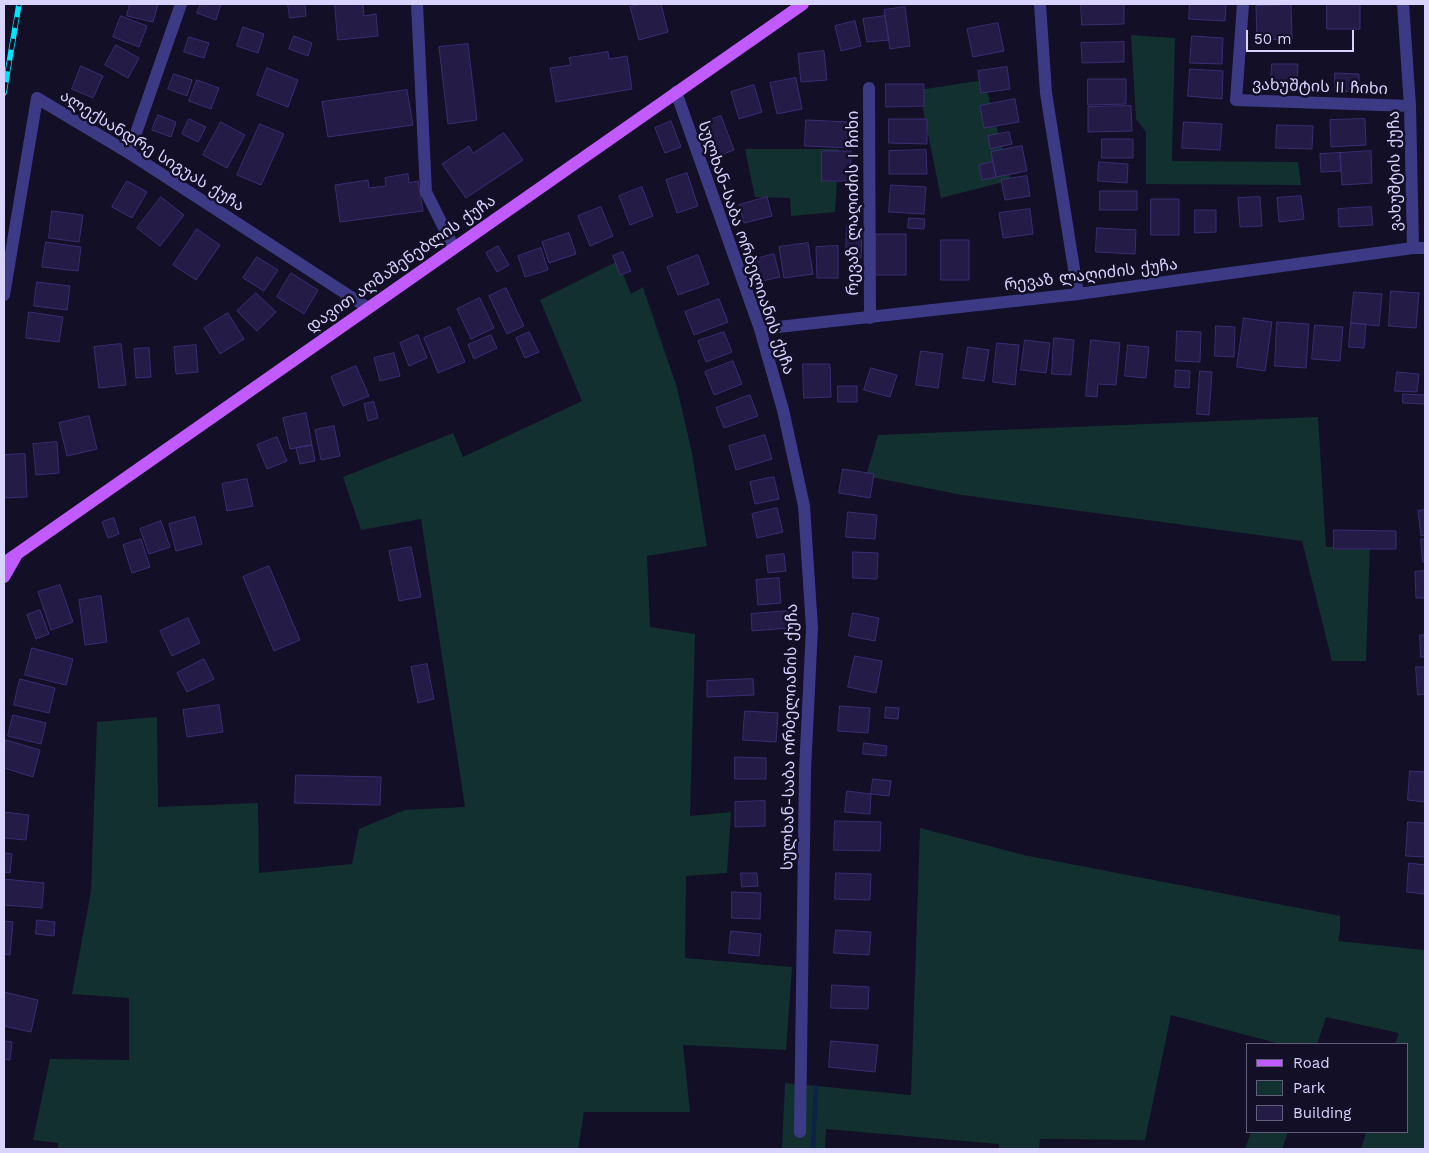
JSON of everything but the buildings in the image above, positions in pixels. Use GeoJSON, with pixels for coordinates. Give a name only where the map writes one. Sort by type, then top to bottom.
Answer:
{"type":"FeatureCollection","features":[{"type":"Feature","properties":{"kind":"main road","name":"დავით აღმაშენებლის ქუჩა"},"geometry":{"type":"LineString","coordinates":[[4,563],[803,4]]}},
{"type":"Feature","properties":{"kind":"main road","name":"დავით აღმაშენებლის ქუჩა"},"geometry":{"type":"LineString","coordinates":[[4,577],[18,552]]}},
{"type":"Feature","properties":{"kind":"street"},"geometry":{"type":"LineString","coordinates":[[129,153],[182,4]]}},
{"type":"Feature","properties":{"kind":"street"},"geometry":{"type":"LineString","coordinates":[[417,4],[426,192],[454,248]]}},
{"type":"Feature","properties":{"kind":"street"},"geometry":{"type":"LineString","coordinates":[[1040,4],[1046,93],[1078,294]]}},
{"type":"Feature","properties":{"kind":"street","name":"ვახუშტის II ჩიხი"},"geometry":{"type":"LineString","coordinates":[[1243,4],[1236,100],[1410,106]]}},
{"type":"Feature","properties":{"kind":"street","name":"ვახუშტის ქუჩა"},"geometry":{"type":"LineString","coordinates":[[1403,4],[1419,248]]}},
{"type":"Feature","properties":{"kind":"street","name":"რევაზ ლაღიძის I ჩიხი"},"geometry":{"type":"LineString","coordinates":[[868,88],[870,318]]}},
{"type":"Feature","properties":{"kind":"street","name":"სულხან-საბა ორბელიანის ქუჩა"},"geometry":{"type":"LineString","coordinates":[[676,92],[760,329],[783,410],[804,506],[812,628],[805,770],[800,1132]]}},
{"type":"Feature","properties":{"kind":"street","name":"ალექსანდრე სიგუას ქუჩა"},"geometry":{"type":"LineString","coordinates":[[4,295],[37,98],[129,153],[368,308]]}},
{"type":"Feature","properties":{"kind":"street","name":"რევაზ ლაღიძის ქუჩა"},"geometry":{"type":"LineString","coordinates":[[760,329],[1078,294],[1419,248]]}},
{"type":"Feature","properties":{"kind":"green space"},"geometry":{"type":"Polygon","coordinates":[[[1131,35],[1175,38],[1172,161],[1298,162],[1301,185],[1146,184],[1146,132],[1136,119],[1131,35]]]}},
{"type":"Feature","properties":{"kind":"green space"},"geometry":{"type":"Polygon","coordinates":[[[984,80],[1011,180],[941,198],[919,90],[984,80]]]}},
{"type":"Feature","properties":{"kind":"green space"},"geometry":{"type":"Polygon","coordinates":[[[745,149],[839,149],[835,212],[791,216],[790,198],[755,197],[745,149]]]}},
{"type":"Feature","properties":{"kind":"green space"},"geometry":{"type":"Polygon","coordinates":[[[618,261],[631,294],[643,287],[677,388],[692,453],[707,546],[647,556],[650,627],[695,634],[690,816],[731,812],[727,873],[686,876],[685,958],[792,967],[786,1050],[683,1045],[690,1112],[584,1112],[578,1149],[58,1149],[58,1143],[33,1140],[50,1059],[129,1060],[129,998],[72,994],[91,891],[97,722],[157,717],[158,807],[258,803],[259,873],[352,864],[359,829],[405,810],[465,807],[421,519],[361,530],[343,477],[453,433],[463,457],[582,401],[540,300],[618,261]]]}},
{"type":"Feature","properties":{"kind":"green space"},"geometry":{"type":"Polygon","coordinates":[[[1318,417],[1326,547],[1370,545],[1366,661],[1332,661],[1302,541],[962,495],[866,476],[878,435],[1318,417]]]}},
{"type":"Feature","properties":{"kind":"green space"},"geometry":{"type":"Polygon","coordinates":[[[920,828],[1024,855],[1340,916],[1338,941],[1425,950],[1425,1149],[1361,1149],[1366,1133],[1409,1133],[1409,1043],[1395,1043],[1399,1033],[1326,1017],[1317,1043],[1276,1043],[1171,1015],[1145,1140],[1040,1139],[1039,1149],[999,1149],[999,1144],[826,1129],[825,1149],[782,1149],[785,1083],[911,1095],[920,828]]]}},
{"type":"Feature","properties":{"kind":"green space"},"geometry":{"type":"Polygon","coordinates":[[[1251,1133],[1288,1133],[1282,1149],[1245,1149],[1251,1133]]]}},
{"type":"Feature","properties":{"kind":"waterway"},"geometry":{"type":"LineString","coordinates":[[813,1149],[816,1087]]}},
{"type":"Feature","properties":{"kind":"railway"},"geometry":{"type":"LineString","coordinates":[[4,93],[19,4]]}}]}
